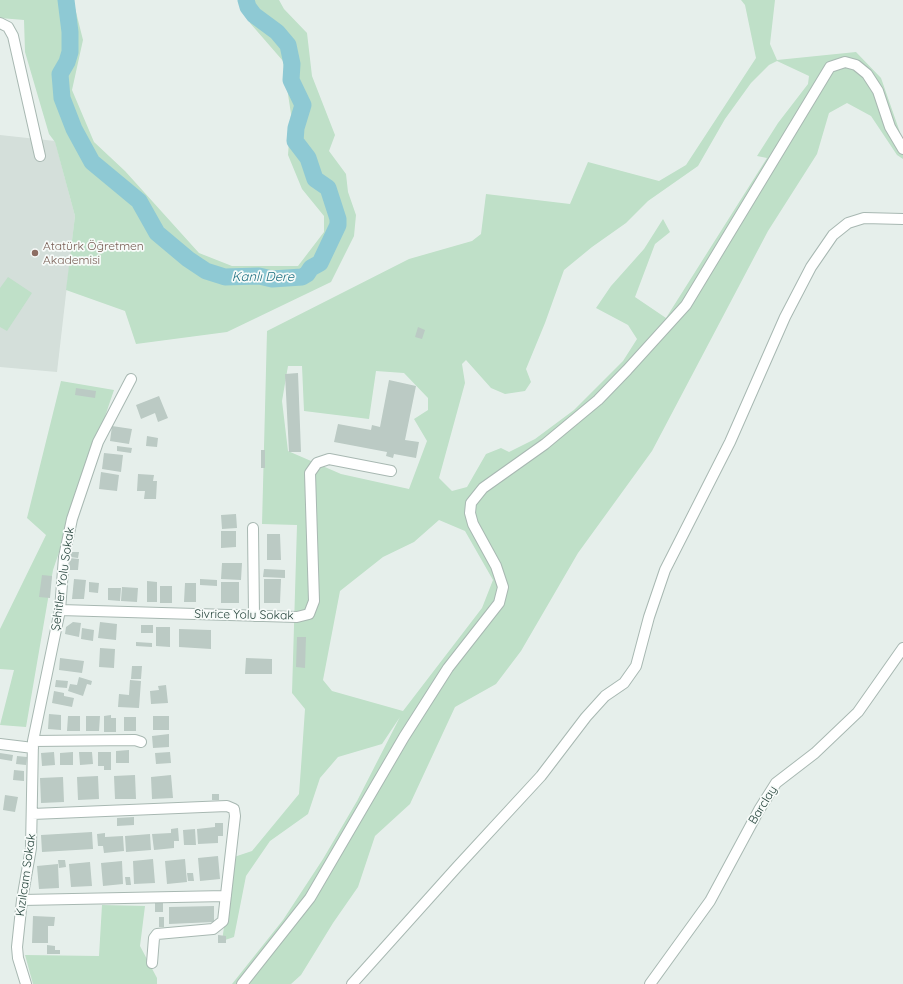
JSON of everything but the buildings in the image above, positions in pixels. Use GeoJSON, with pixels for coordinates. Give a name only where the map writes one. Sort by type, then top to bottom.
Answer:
{"type":"FeatureCollection","features":[{"type":"Feature","properties":{"kind":"street"},"geometry":{"type":"LineString","coordinates":[[0,23],[8,28],[13,36],[40,156]]}},
{"type":"Feature","properties":{"kind":"street"},"geometry":{"type":"LineString","coordinates":[[242,984],[310,898],[346,833],[448,668],[499,603],[503,587],[496,566],[472,524],[470,513],[471,503],[483,488],[545,444],[598,400],[686,305],[830,67],[845,62],[856,65],[867,74],[878,90],[890,127],[903,149]]}},
{"type":"Feature","properties":{"kind":"street"},"geometry":{"type":"LineString","coordinates":[[352,984],[457,866],[541,776],[586,717],[605,696],[624,683],[631,674],[636,666],[649,617],[665,570],[730,442],[785,317],[811,267],[833,235],[848,223],[864,218],[903,219]]}},
{"type":"Feature","properties":{"kind":"street","name":"Şehitler Yolu Sokak"},"geometry":{"type":"LineString","coordinates":[[33,744],[60,610],[64,557],[72,519],[98,442],[131,379]]}},
{"type":"Feature","properties":{"kind":"street","name":"Sivrice Yolu Sokak"},"geometry":{"type":"LineString","coordinates":[[60,610],[297,617],[309,614],[314,601],[310,473],[317,463],[329,460],[392,471]]}},
{"type":"Feature","properties":{"kind":"street"},"geometry":{"type":"LineString","coordinates":[[253,528],[254,616]]}},
{"type":"Feature","properties":{"kind":"street","name":"Barclay"},"geometry":{"type":"LineString","coordinates":[[650,984],[710,900],[759,810],[776,783],[815,753],[858,712],[903,648]]}},
{"type":"Feature","properties":{"kind":"street"},"geometry":{"type":"LineString","coordinates":[[0,744],[135,740],[141,742]]}},
{"type":"Feature","properties":{"kind":"street","name":"Kızılcam Sokak"},"geometry":{"type":"LineString","coordinates":[[26,984],[18,958],[17,947],[22,900],[31,848],[33,744]]}},
{"type":"Feature","properties":{"kind":"street"},"geometry":{"type":"LineString","coordinates":[[32,814],[227,806],[234,809],[223,921],[213,930],[157,934],[154,938],[152,963]]}},
{"type":"Feature","properties":{"kind":"street"},"geometry":{"type":"LineString","coordinates":[[22,900],[226,896]]}},
{"type":"Feature","properties":{"kind":"shaded area","name":"Atatürk Öğretmen Akademisi"},"geometry":{"type":"Polygon","coordinates":[[[0,135],[55,141],[75,216],[57,372],[0,367],[0,135]]]}},
{"type":"Feature","properties":{"kind":"green space"},"geometry":{"type":"Polygon","coordinates":[[[0,0],[73,0],[83,40],[72,90],[94,142],[125,171],[199,253],[232,266],[298,266],[324,232],[324,216],[302,189],[288,155],[291,114],[283,61],[250,23],[240,0],[279,0],[284,9],[307,33],[312,76],[335,135],[329,151],[346,174],[348,192],[356,215],[354,236],[331,282],[227,332],[136,344],[125,311],[66,290],[75,216],[55,142],[49,134],[25,52],[24,20],[0,18],[0,0]]]}},
{"type":"Feature","properties":{"kind":"green space"},"geometry":{"type":"Polygon","coordinates":[[[741,0],[775,0],[770,44],[777,60],[856,52],[881,78],[903,141],[903,159],[897,155],[871,116],[847,103],[829,113],[817,154],[768,231],[652,451],[578,553],[521,651],[496,684],[455,707],[410,804],[375,836],[358,887],[333,923],[301,975],[291,984],[232,984],[283,920],[323,859],[357,801],[400,717],[382,744],[338,757],[320,778],[308,814],[270,841],[246,876],[234,937],[222,941],[234,857],[252,851],[299,794],[301,767],[305,709],[292,693],[297,525],[262,524],[267,331],[409,259],[472,241],[481,234],[486,194],[570,204],[588,162],[659,181],[686,165],[756,58],[745,5],[741,0]],[[777,61],[769,65],[751,83],[725,119],[698,166],[648,201],[626,223],[592,247],[564,270],[545,323],[526,369],[531,382],[525,391],[505,394],[491,388],[466,360],[462,364],[465,383],[439,478],[452,491],[467,487],[486,454],[501,448],[509,452],[535,439],[574,410],[623,361],[637,339],[628,325],[596,308],[611,286],[644,249],[663,219],[670,232],[655,244],[635,297],[666,318],[767,158],[757,156],[778,123],[808,84],[809,76],[777,61]],[[288,366],[282,401],[288,451],[341,474],[409,489],[427,441],[414,419],[428,410],[428,398],[404,373],[376,371],[369,419],[304,411],[302,366],[288,366]],[[439,520],[414,542],[383,557],[340,591],[323,680],[332,691],[403,711],[482,608],[493,580],[465,531],[439,520]]]}},
{"type":"Feature","properties":{"kind":"green space"},"geometry":{"type":"Polygon","coordinates":[[[8,277],[32,293],[7,331],[0,327],[0,288],[8,277]]]}},
{"type":"Feature","properties":{"kind":"green space"},"geometry":{"type":"Polygon","coordinates":[[[61,381],[114,390],[53,570],[26,727],[0,725],[14,670],[0,669],[0,629],[46,535],[27,518],[61,381]]]}},
{"type":"Feature","properties":{"kind":"green space"},"geometry":{"type":"Polygon","coordinates":[[[102,905],[145,906],[140,946],[157,978],[157,984],[33,984],[25,955],[99,956],[102,905]]]}},
{"type":"Feature","properties":{"kind":"waterway","name":"Kanlı Dere"},"geometry":{"type":"LineString","coordinates":[[66,0],[70,32],[70,52],[67,62],[60,74],[62,98],[74,129],[92,162],[139,201],[157,233],[188,259],[206,271],[225,277],[259,276],[272,279],[302,277],[307,274],[311,268],[320,263],[338,225],[338,219],[328,188],[315,179],[308,158],[295,141],[296,128],[303,105],[291,80],[292,64],[288,45],[277,32],[254,15],[248,7],[246,0]]}},
{"type":"Feature","properties":{"kind":"place","name":"Atatürk Öğretmen Akademisi"},"geometry":{"type":"Point","coordinates":[35,253]}}]}
